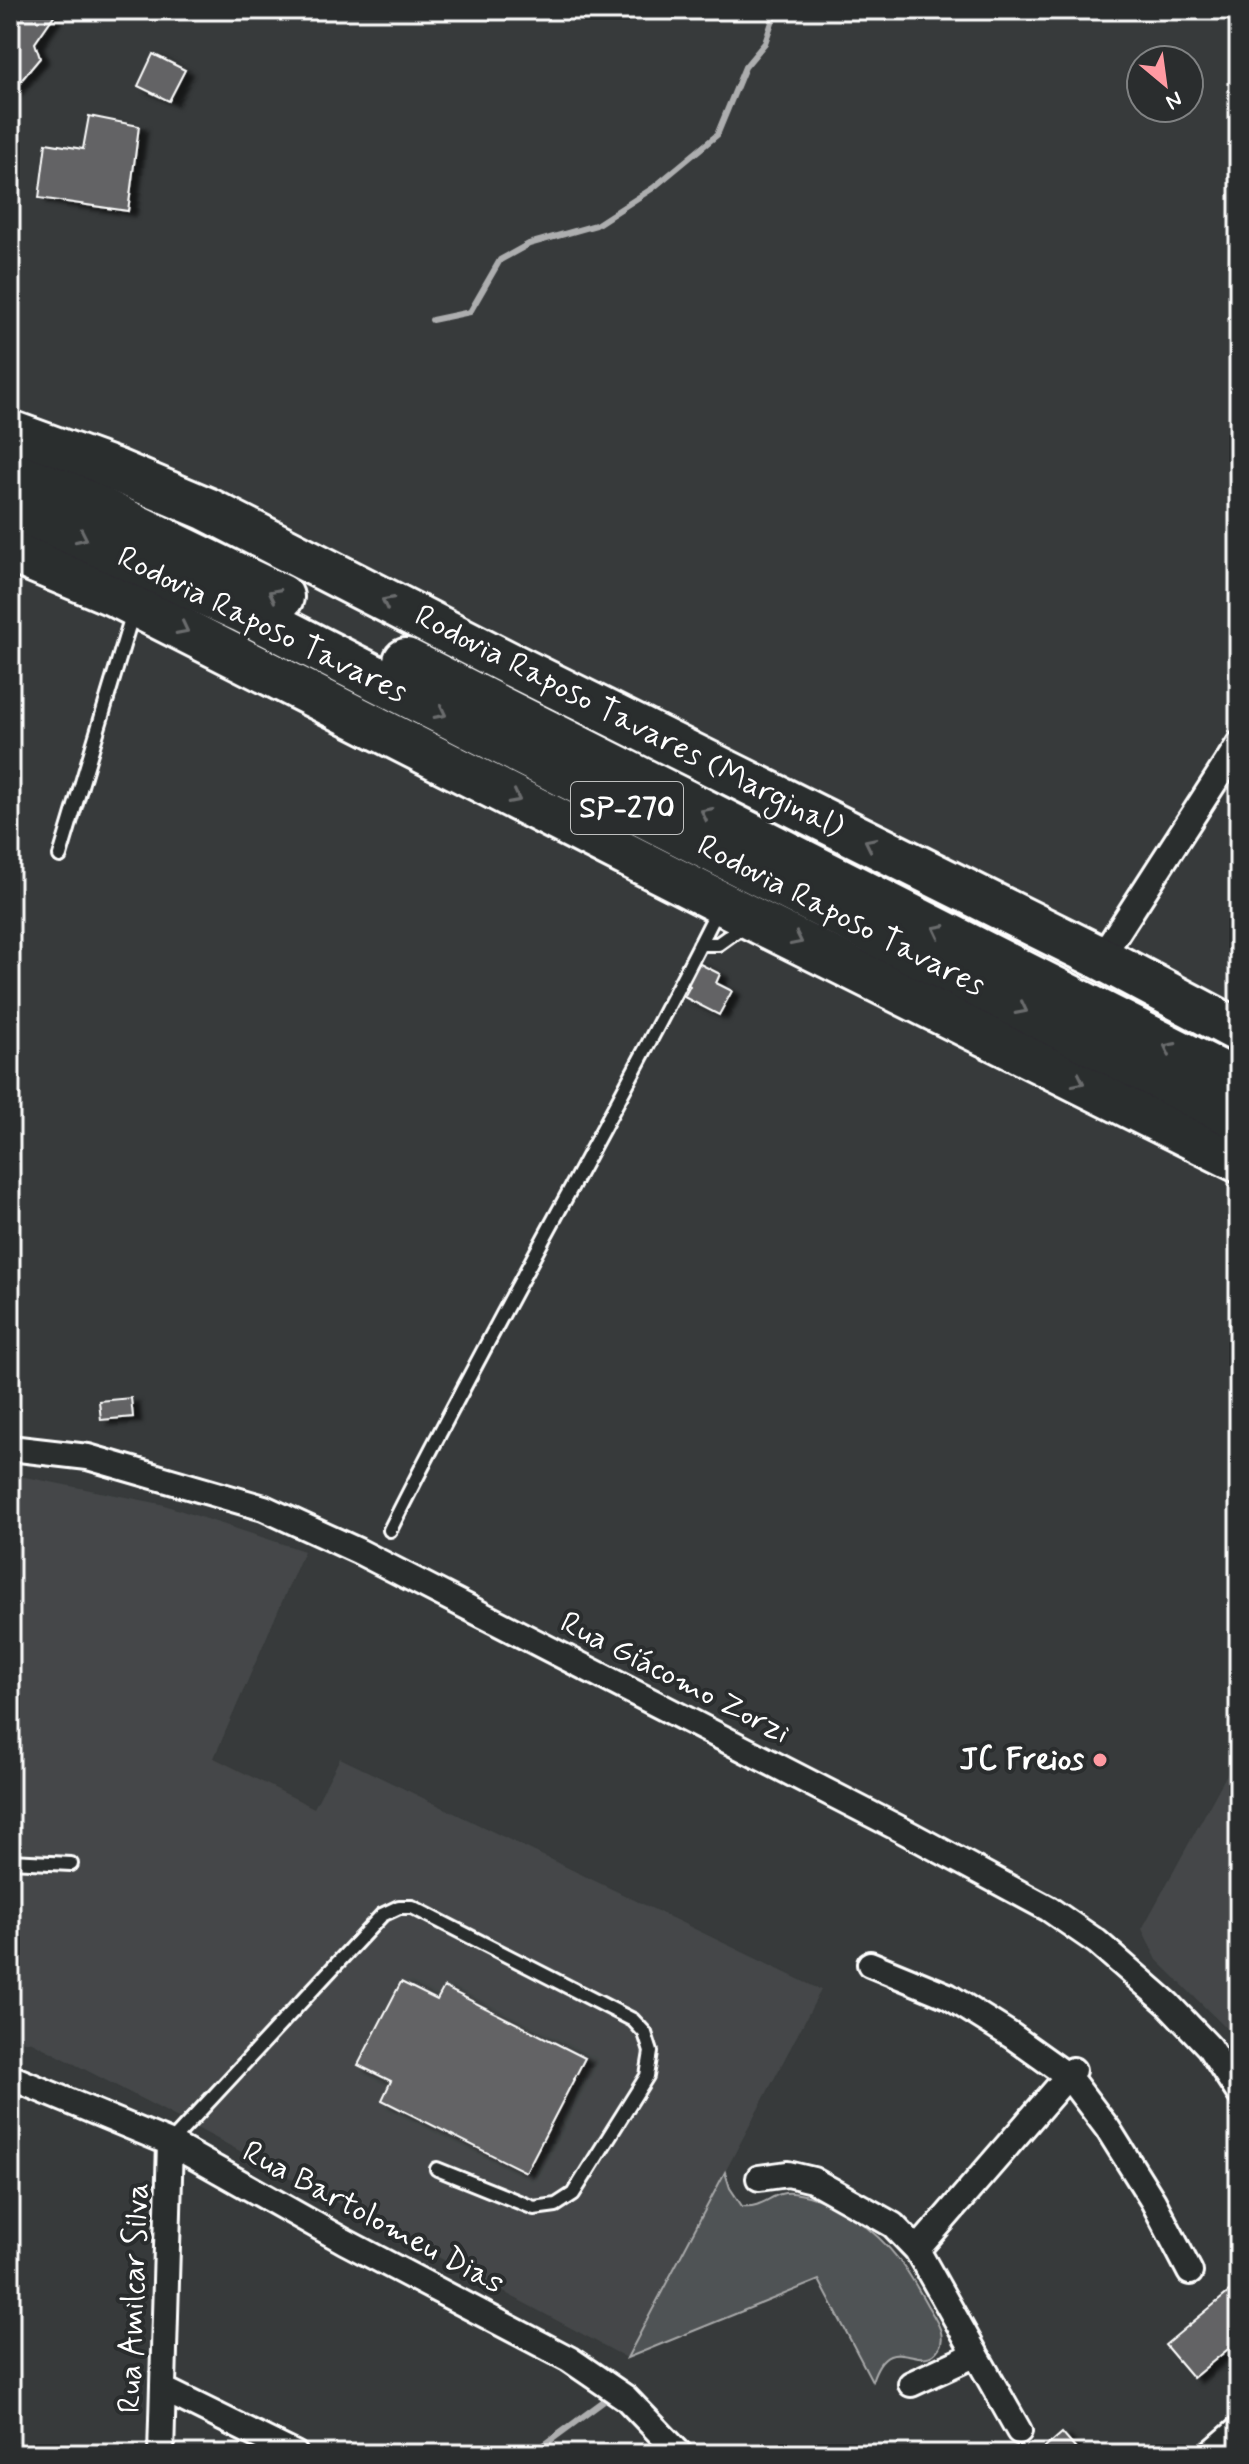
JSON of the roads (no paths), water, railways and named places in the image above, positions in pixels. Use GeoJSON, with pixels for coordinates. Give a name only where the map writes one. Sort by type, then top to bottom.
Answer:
{"type":"FeatureCollection","features":[{"type":"Feature","properties":{"kind":"highway","name":"Rodovia Raposo Tavares (Marginal)"},"geometry":{"type":"LineString","coordinates":[[17,443],[117,471],[207,509],[510,664],[1101,958],[1239,1031]]}},
{"type":"Feature","properties":{"kind":"highway","name":"Rodovia Raposo Tavares"},"geometry":{"type":"LineString","coordinates":[[17,443],[68,494],[224,568],[1239,1083]]}},
{"type":"Feature","properties":{"kind":"highway","name":"Rodovia Raposo Tavares"},"geometry":{"type":"LineString","coordinates":[[10,507],[50,522],[242,610],[1239,1118]]}},
{"type":"Feature","properties":{"kind":"highway","name":"Rodovia Raposo Tavares"},"geometry":{"type":"LineString","coordinates":[[10,551],[124,600],[1239,1161]]}},
{"type":"Feature","properties":{"kind":"highway"},"geometry":{"type":"LineString","coordinates":[[10,566],[124,600]]}},
{"type":"Feature","properties":{"kind":"street"},"geometry":{"type":"LineString","coordinates":[[1101,958],[1239,744]]}},
{"type":"Feature","properties":{"kind":"street","name":"Rua Giácomo Zorzi"},"geometry":{"type":"LineString","coordinates":[[10,1448],[88,1457],[264,1508],[358,1551],[904,1831],[1049,1909],[1110,1952],[1168,2004],[1209,2047],[1239,2093]]}},
{"type":"Feature","properties":{"kind":"street"},"geometry":{"type":"LineString","coordinates":[[870,1964],[948,1996],[1070,2073],[1145,2189],[1190,2272]]}},
{"type":"Feature","properties":{"kind":"street"},"geometry":{"type":"LineString","coordinates":[[917,2250],[1070,2073]]}},
{"type":"Feature","properties":{"kind":"street","name":"Rua Bartolomeu Dias"},"geometry":{"type":"LineString","coordinates":[[10,2077],[170,2143],[344,2241],[569,2359],[626,2398],[680,2454]]}},
{"type":"Feature","properties":{"kind":"street","name":"Rua Amilcar Silva"},"geometry":{"type":"LineString","coordinates":[[161,2454],[170,2143]]}},
{"type":"Feature","properties":{"kind":"street"},"geometry":{"type":"LineString","coordinates":[[759,2178],[788,2174],[813,2180],[893,2225],[917,2250],[1019,2431]]}},
{"type":"Feature","properties":{"kind":"street"},"geometry":{"type":"LineString","coordinates":[[911,2384],[974,2355]]}},
{"type":"Feature","properties":{"kind":"street"},"geometry":{"type":"LineString","coordinates":[[163,2389],[295,2454]]}},
{"type":"Feature","properties":{"kind":"street"},"geometry":{"type":"LineString","coordinates":[[1210,2454],[1239,2429]]}},
{"type":"Feature","properties":{"kind":"lane"},"geometry":{"type":"LineString","coordinates":[[60,856],[124,600]]}},
{"type":"Feature","properties":{"kind":"lane"},"geometry":{"type":"LineString","coordinates":[[390,1530],[521,1278],[617,1107],[700,944],[737,910]]}},
{"type":"Feature","properties":{"kind":"lane"},"geometry":{"type":"LineString","coordinates":[[700,944],[718,944],[737,910]]}},
{"type":"Feature","properties":{"kind":"lane"},"geometry":{"type":"LineString","coordinates":[[10,1861],[71,1864]]}},
{"type":"Feature","properties":{"kind":"lane"},"geometry":{"type":"LineString","coordinates":[[170,2143],[382,1915],[399,1907],[412,1907],[633,2020],[645,2033],[651,2052],[647,2076],[573,2194],[556,2205],[534,2208],[437,2169]]}},
{"type":"Feature","properties":{"kind":"waterway"},"geometry":{"type":"LineString","coordinates":[[432,320],[470,312],[500,260],[529,244],[596,225],[653,188],[717,135],[745,67],[765,43],[776,10]]}},
{"type":"Feature","properties":{"kind":"waterway"},"geometry":{"type":"LineString","coordinates":[[532,2454],[604,2401]]}},
{"type":"Feature","properties":{"kind":"place","name":"JC Freios"},"geometry":{"type":"Point","coordinates":[1100,1760]}}]}
